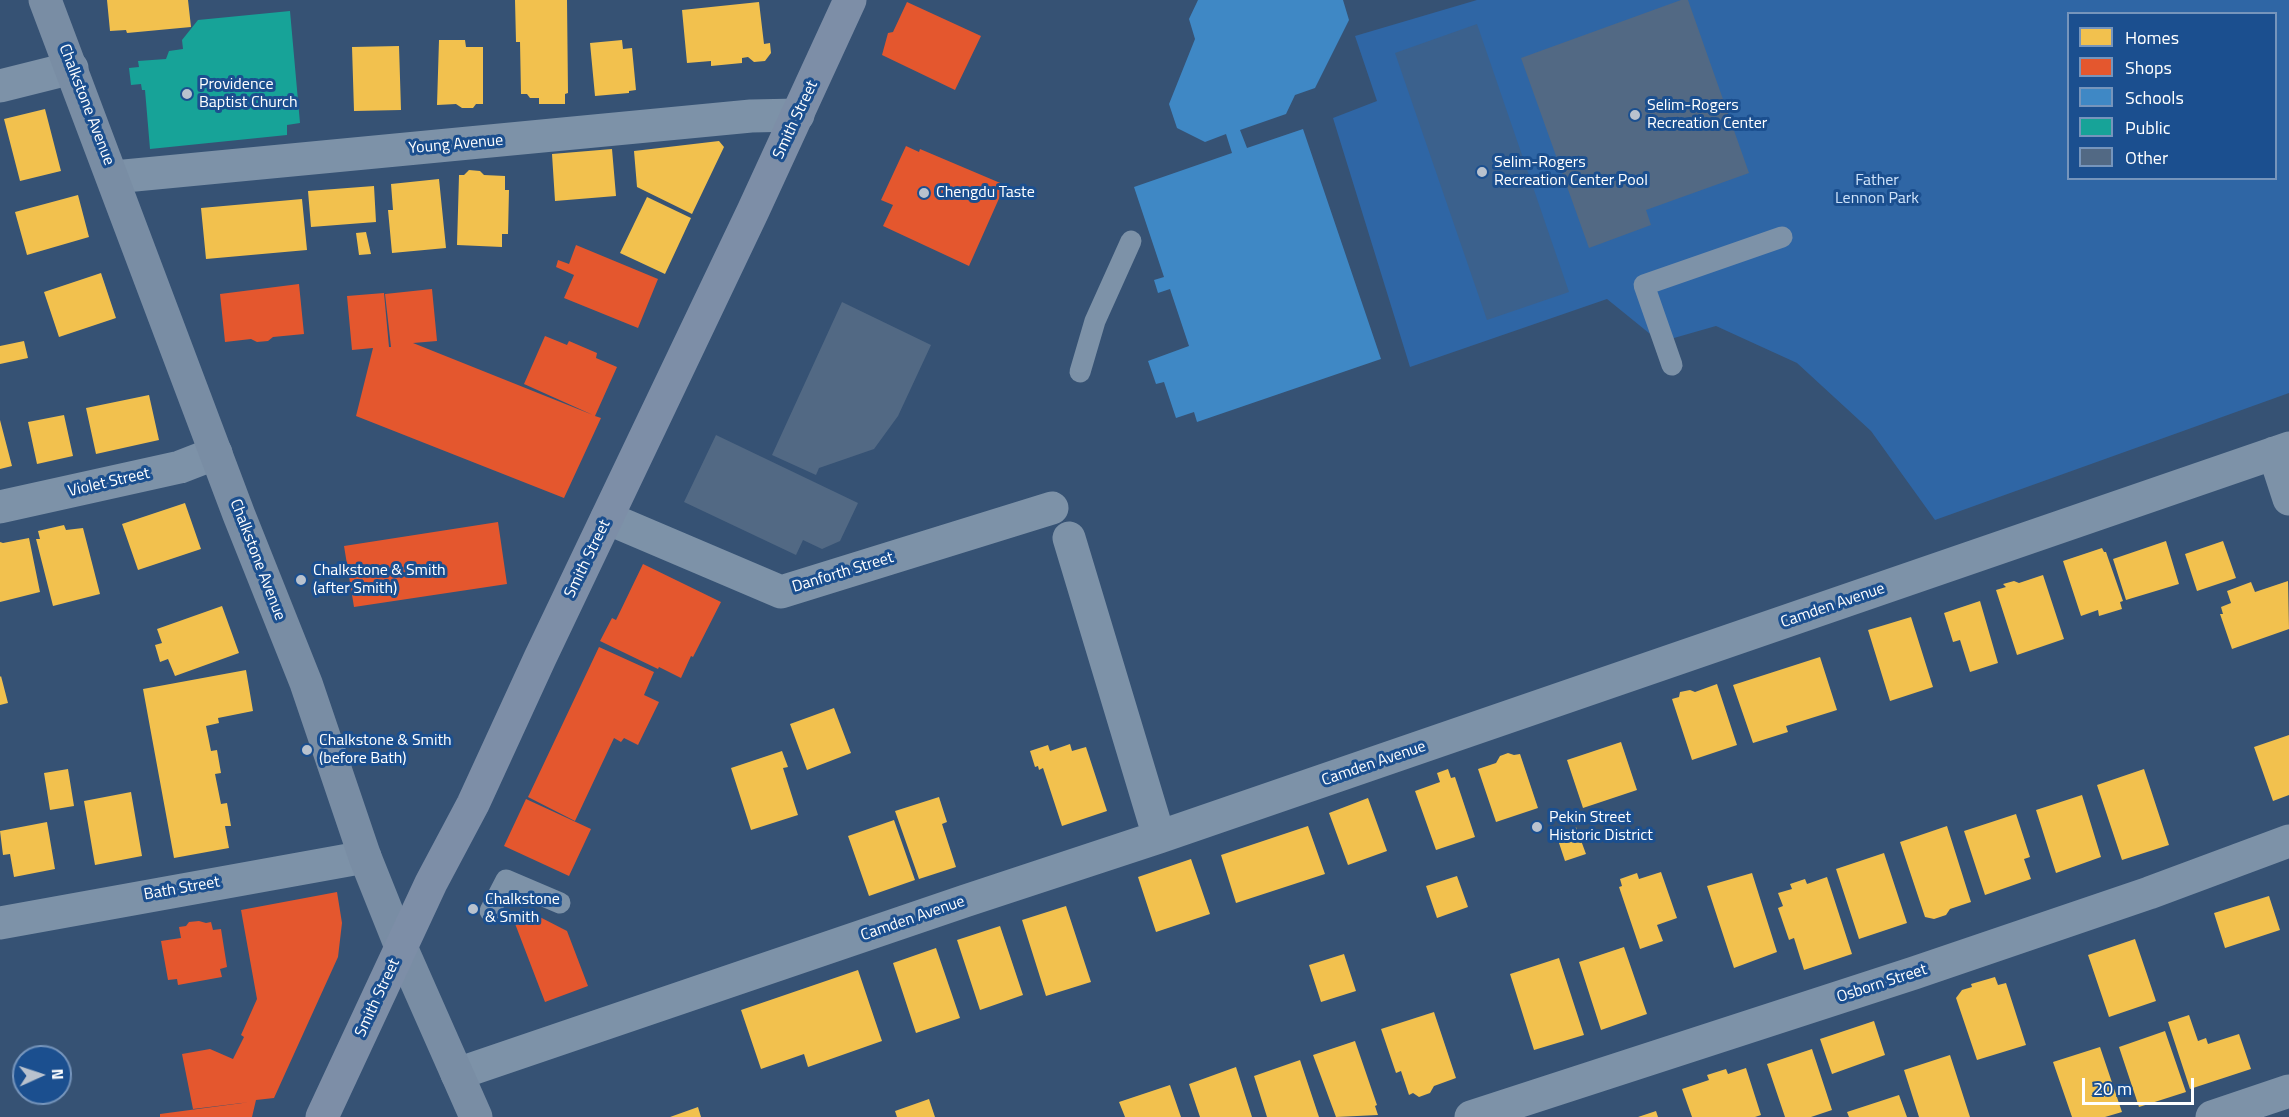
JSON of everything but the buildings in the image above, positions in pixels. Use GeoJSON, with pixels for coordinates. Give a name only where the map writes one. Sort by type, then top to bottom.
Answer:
{"type":"FeatureCollection","features":[{"type":"Feature","properties":{"kind":"main road","name":"Chalkstone Avenue"},"geometry":{"type":"LineString","coordinates":[[45,0],[114,177],[216,453],[306,683],[365,856],[401,948],[476,1117]]}},
{"type":"Feature","properties":{"kind":"main road","name":"Smith Street"},"geometry":{"type":"LineString","coordinates":[[322,1117],[431,883],[473,804],[850,0]]}},
{"type":"Feature","properties":{"kind":"street"},"geometry":{"type":"LineString","coordinates":[[0,86],[72,68]]}},
{"type":"Feature","properties":{"kind":"street","name":"Young Avenue"},"geometry":{"type":"LineString","coordinates":[[114,177],[751,116],[798,115]]}},
{"type":"Feature","properties":{"kind":"street"},"geometry":{"type":"LineString","coordinates":[[2282,451],[2289,499]]}},
{"type":"Feature","properties":{"kind":"street","name":"Camden Avenue"},"geometry":{"type":"LineString","coordinates":[[457,1074],[1159,837],[2282,451]]}},
{"type":"Feature","properties":{"kind":"street","name":"Violet Street"},"geometry":{"type":"LineString","coordinates":[[0,507],[180,467],[216,453]]}},
{"type":"Feature","properties":{"kind":"street","name":"Danforth Street"},"geometry":{"type":"LineString","coordinates":[[607,518],[781,592],[1052,508]]}},
{"type":"Feature","properties":{"kind":"street"},"geometry":{"type":"LineString","coordinates":[[1069,538],[1159,837]]}},
{"type":"Feature","properties":{"kind":"street","name":"Osborn Street"},"geometry":{"type":"LineString","coordinates":[[1471,1117],[1914,973],[2149,893],[2289,841]]}},
{"type":"Feature","properties":{"kind":"street","name":"Bath Street"},"geometry":{"type":"LineString","coordinates":[[0,923],[365,856]]}},
{"type":"Feature","properties":{"kind":"street"},"geometry":{"type":"LineString","coordinates":[[2212,1117],[2289,1091]]}},
{"type":"Feature","properties":{"kind":"lane"},"geometry":{"type":"LineString","coordinates":[[1672,365],[1644,285],[1782,237]]}},
{"type":"Feature","properties":{"kind":"lane"},"geometry":{"type":"LineString","coordinates":[[1080,372],[1095,321],[1131,241]]}},
{"type":"Feature","properties":{"kind":"lane"},"geometry":{"type":"LineString","coordinates":[[490,911],[506,880],[560,903]]}},
{"type":"Feature","properties":{"kind":"green space","name":"Father Lennon Park"},"geometry":{"type":"Polygon","coordinates":[[[1477,0],[2289,0],[2289,393],[1935,520],[1871,431],[1797,363],[1716,326],[1660,342],[1607,299],[1410,367],[1333,118],[1377,101],[1355,36],[1477,0]]]}},
{"type":"Feature","properties":{"kind":"shaded area","name":"Selim-Rogers Recreation Center Pool"},"geometry":{"type":"Polygon","coordinates":[[[1477,24],[1569,292],[1487,320],[1395,53],[1477,24]]]}},
{"type":"Feature","properties":{"kind":"place","name":"Providence Baptist Church"},"geometry":{"type":"Point","coordinates":[187,94]}},
{"type":"Feature","properties":{"kind":"place","name":"Selim-Rogers Recreation Center"},"geometry":{"type":"Point","coordinates":[1635,115]}},
{"type":"Feature","properties":{"kind":"place","name":"Selim-Rogers Recreation Center Pool"},"geometry":{"type":"Point","coordinates":[1482,172]}},
{"type":"Feature","properties":{"kind":"place","name":"Chengdu Taste"},"geometry":{"type":"Point","coordinates":[924,193]}},
{"type":"Feature","properties":{"kind":"place","name":"Chalkstone & Smith (after Smith)"},"geometry":{"type":"Point","coordinates":[301,580]}},
{"type":"Feature","properties":{"kind":"place","name":"Chalkstone & Smith (before Bath)"},"geometry":{"type":"Point","coordinates":[307,750]}},
{"type":"Feature","properties":{"kind":"place","name":"Pekin Street Historic District"},"geometry":{"type":"Point","coordinates":[1537,827]}},
{"type":"Feature","properties":{"kind":"place","name":"Chalkstone & Smith"},"geometry":{"type":"Point","coordinates":[473,909]}}]}
